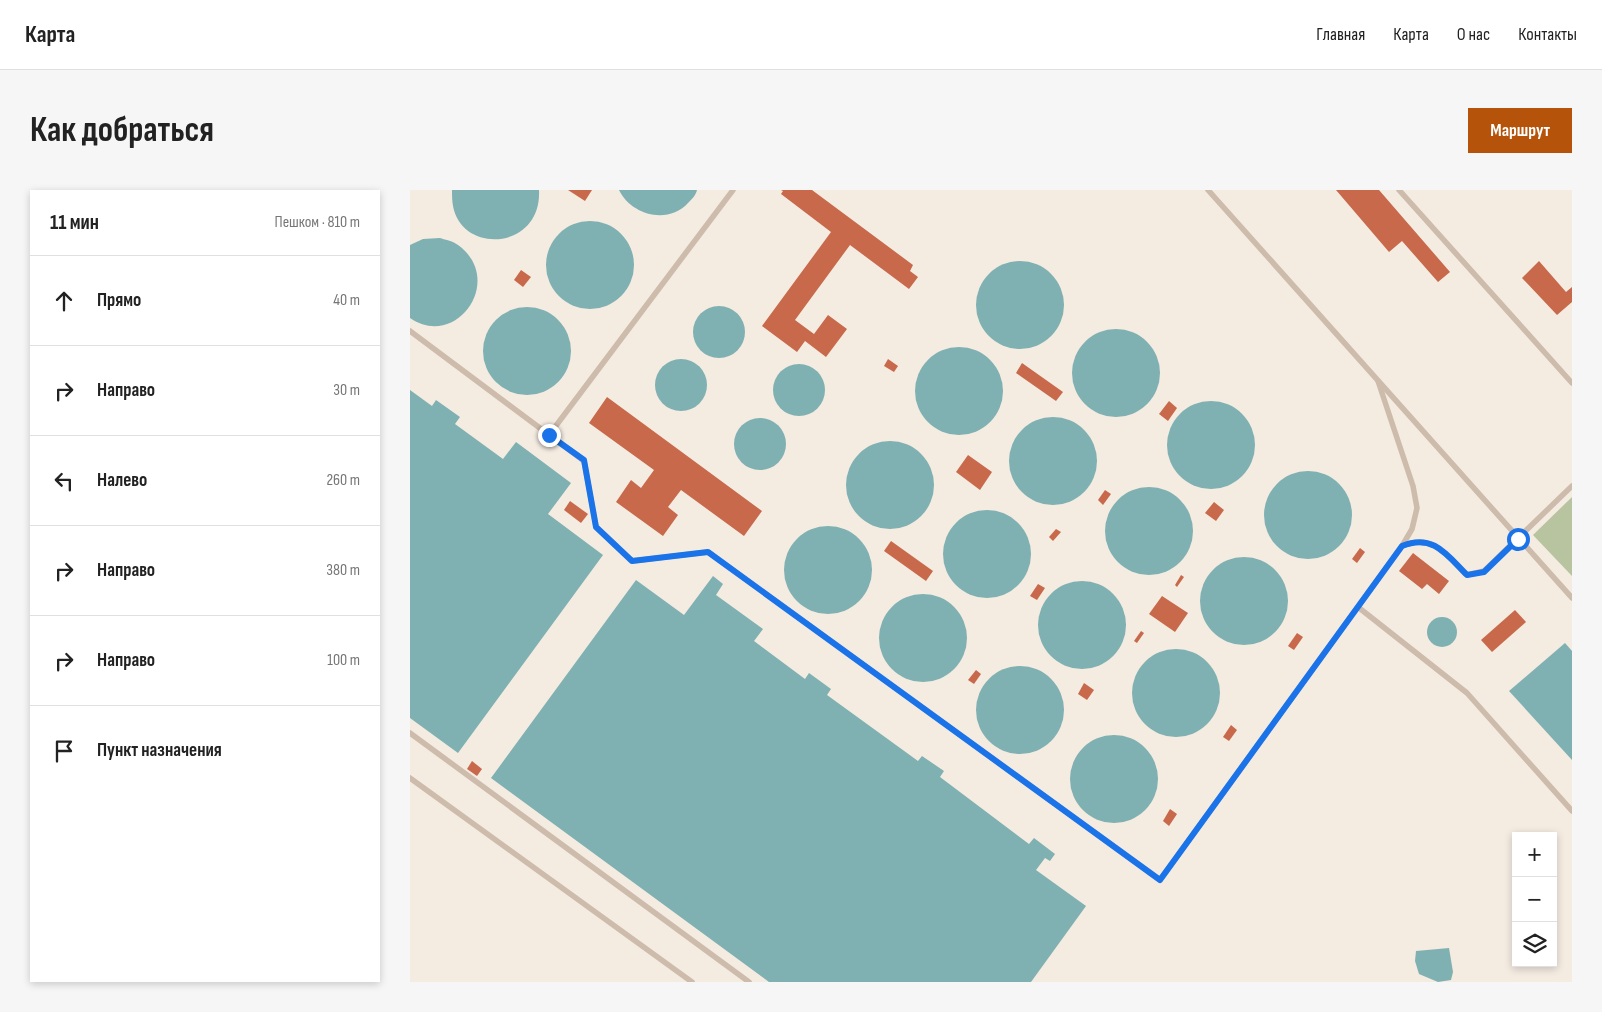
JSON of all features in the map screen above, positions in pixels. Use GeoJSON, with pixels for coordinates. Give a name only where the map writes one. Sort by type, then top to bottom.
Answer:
{"type":"FeatureCollection","features":[{"type":"Feature","properties":{"kind":"lane"},"geometry":{"type":"LineString","coordinates":[[549,435],[733,190]]}},
{"type":"Feature","properties":{"kind":"lane"},"geometry":{"type":"LineString","coordinates":[[1208,190],[1572,598]]}},
{"type":"Feature","properties":{"kind":"lane"},"geometry":{"type":"LineString","coordinates":[[1398,190],[1572,383]]}},
{"type":"Feature","properties":{"kind":"lane"},"geometry":{"type":"LineString","coordinates":[[410,331],[584,460],[596,527],[632,561],[708,552],[1160,880],[1402,546],[1412,529],[1416,508],[1413,486],[1378,381]]}},
{"type":"Feature","properties":{"kind":"lane"},"geometry":{"type":"LineString","coordinates":[[1402,546],[1412,542],[1424,541],[1440,549],[1467,575],[1484,572],[1572,486]]}},
{"type":"Feature","properties":{"kind":"lane"},"geometry":{"type":"LineString","coordinates":[[1358,607],[1467,693],[1572,810]]}},
{"type":"Feature","properties":{"kind":"lane"},"geometry":{"type":"LineString","coordinates":[[410,733],[749,982]]}},
{"type":"Feature","properties":{"kind":"lane"},"geometry":{"type":"LineString","coordinates":[[410,778],[692,982]]}},
{"type":"Feature","properties":{"kind":"green space"},"geometry":{"type":"Polygon","coordinates":[[[1572,497],[1572,576],[1533,535],[1572,497]]]}},
{"type":"Feature","properties":{"kind":"water"},"geometry":{"type":"Polygon","coordinates":[[[452,190],[539,190],[537,210],[528,225],[515,234],[500,239],[485,238],[471,233],[459,222],[453,206],[452,190]]]}},
{"type":"Feature","properties":{"kind":"water"},"geometry":{"type":"Polygon","coordinates":[[[619,190],[697,190],[696,194],[680,210],[661,215],[650,214],[632,206],[619,190]]]}},
{"type":"Feature","properties":{"kind":"water"},"geometry":{"type":"Polygon","coordinates":[[[590,221],[607,225],[621,234],[630,248],[634,265],[630,282],[621,296],[607,305],[590,309],[573,305],[559,296],[550,282],[546,265],[550,248],[559,234],[573,225],[590,221]]]}},
{"type":"Feature","properties":{"kind":"water"},"geometry":{"type":"Polygon","coordinates":[[[440,238],[458,245],[472,259],[477,276],[476,292],[469,307],[458,318],[444,325],[427,325],[410,318],[410,245],[423,239],[440,238]]]}},
{"type":"Feature","properties":{"kind":"water"},"geometry":{"type":"Polygon","coordinates":[[[1020,261],[1037,265],[1051,274],[1060,288],[1064,305],[1060,322],[1051,336],[1037,345],[1020,349],[1003,345],[989,336],[980,322],[976,305],[980,288],[989,274],[1003,265],[1020,261]]]}},
{"type":"Feature","properties":{"kind":"water"},"geometry":{"type":"Polygon","coordinates":[[[714,306],[724,306],[738,313],[745,327],[745,337],[738,351],[724,358],[714,358],[704,354],[697,347],[693,337],[693,327],[697,317],[704,310],[714,306]]]}},
{"type":"Feature","properties":{"kind":"water"},"geometry":{"type":"Polygon","coordinates":[[[527,307],[544,311],[558,320],[567,334],[571,351],[567,368],[558,382],[544,391],[527,395],[510,391],[496,382],[487,368],[483,351],[487,334],[496,320],[510,311],[527,307]]]}},
{"type":"Feature","properties":{"kind":"water"},"geometry":{"type":"Polygon","coordinates":[[[1116,329],[1133,333],[1147,342],[1156,356],[1160,373],[1156,390],[1147,404],[1133,413],[1116,417],[1099,413],[1085,404],[1076,390],[1072,373],[1076,356],[1085,342],[1099,333],[1116,329]]]}},
{"type":"Feature","properties":{"kind":"water"},"geometry":{"type":"Polygon","coordinates":[[[959,347],[976,351],[990,360],[999,374],[1003,391],[999,408],[990,422],[976,431],[959,435],[942,431],[928,422],[919,408],[915,391],[919,374],[928,360],[942,351],[959,347]]]}},
{"type":"Feature","properties":{"kind":"water"},"geometry":{"type":"Polygon","coordinates":[[[676,359],[686,359],[700,366],[707,380],[707,390],[700,404],[686,411],[676,411],[666,407],[659,400],[655,390],[655,380],[659,370],[666,363],[676,359]]]}},
{"type":"Feature","properties":{"kind":"water"},"geometry":{"type":"Polygon","coordinates":[[[794,364],[804,364],[818,371],[825,385],[825,395],[818,409],[804,416],[794,416],[784,412],[777,405],[773,395],[773,385],[777,375],[784,368],[794,364]]]}},
{"type":"Feature","properties":{"kind":"water"},"geometry":{"type":"Polygon","coordinates":[[[410,390],[432,406],[436,400],[460,417],[455,424],[503,459],[516,442],[571,483],[548,514],[603,555],[458,753],[410,718],[410,390]]]}},
{"type":"Feature","properties":{"kind":"water"},"geometry":{"type":"Polygon","coordinates":[[[1211,401],[1228,405],[1242,414],[1251,428],[1255,445],[1251,462],[1242,476],[1228,485],[1211,489],[1194,485],[1180,476],[1171,462],[1167,445],[1171,428],[1180,414],[1194,405],[1211,401]]]}},
{"type":"Feature","properties":{"kind":"water"},"geometry":{"type":"Polygon","coordinates":[[[1053,417],[1070,421],[1084,430],[1093,444],[1097,461],[1093,478],[1084,492],[1070,501],[1053,505],[1036,501],[1022,492],[1013,478],[1009,461],[1013,444],[1022,430],[1036,421],[1053,417]]]}},
{"type":"Feature","properties":{"kind":"water"},"geometry":{"type":"Polygon","coordinates":[[[755,418],[765,418],[779,425],[786,439],[786,449],[779,463],[765,470],[755,470],[745,466],[738,459],[734,449],[734,439],[738,429],[745,422],[755,418]]]}},
{"type":"Feature","properties":{"kind":"water"},"geometry":{"type":"Polygon","coordinates":[[[890,441],[907,445],[921,454],[930,468],[934,485],[930,502],[921,516],[907,525],[890,529],[873,525],[859,516],[850,502],[846,485],[850,468],[859,454],[873,445],[890,441]]]}},
{"type":"Feature","properties":{"kind":"water"},"geometry":{"type":"Polygon","coordinates":[[[1308,471],[1325,475],[1339,484],[1348,498],[1352,515],[1348,532],[1339,546],[1325,555],[1308,559],[1291,555],[1277,546],[1268,532],[1264,515],[1268,498],[1277,484],[1291,475],[1308,471]]]}},
{"type":"Feature","properties":{"kind":"water"},"geometry":{"type":"Polygon","coordinates":[[[1149,487],[1166,491],[1180,500],[1189,514],[1193,531],[1189,548],[1180,562],[1166,571],[1149,575],[1132,571],[1118,562],[1109,548],[1105,531],[1109,514],[1118,500],[1132,491],[1149,487]]]}},
{"type":"Feature","properties":{"kind":"water"},"geometry":{"type":"Polygon","coordinates":[[[987,510],[1004,514],[1018,523],[1027,537],[1031,554],[1027,571],[1018,585],[1004,594],[987,598],[970,594],[956,585],[947,571],[943,554],[947,537],[956,523],[970,514],[987,510]]]}},
{"type":"Feature","properties":{"kind":"water"},"geometry":{"type":"Polygon","coordinates":[[[828,526],[845,530],[859,539],[868,553],[872,570],[868,587],[859,601],[845,610],[828,614],[811,610],[797,601],[788,587],[784,570],[788,553],[797,539],[811,530],[828,526]]]}},
{"type":"Feature","properties":{"kind":"water"},"geometry":{"type":"Polygon","coordinates":[[[1244,557],[1261,561],[1275,570],[1284,584],[1288,601],[1284,618],[1275,632],[1261,641],[1244,645],[1227,641],[1213,632],[1204,618],[1200,601],[1204,584],[1213,570],[1227,561],[1244,557]]]}},
{"type":"Feature","properties":{"kind":"water"},"geometry":{"type":"Polygon","coordinates":[[[713,576],[723,584],[716,595],[763,629],[754,641],[805,679],[809,673],[831,689],[827,695],[918,761],[922,756],[944,771],[940,777],[1029,844],[1034,838],[1055,854],[1050,861],[1045,858],[1036,870],[1086,906],[1031,982],[769,982],[491,778],[636,580],[684,615],[713,576]]]}},
{"type":"Feature","properties":{"kind":"water"},"geometry":{"type":"Polygon","coordinates":[[[1082,581],[1099,585],[1113,594],[1122,608],[1126,625],[1122,642],[1113,656],[1099,665],[1082,669],[1065,665],[1051,656],[1042,642],[1038,625],[1042,608],[1051,594],[1065,585],[1082,581]]]}},
{"type":"Feature","properties":{"kind":"water"},"geometry":{"type":"Polygon","coordinates":[[[923,594],[940,598],[954,607],[963,621],[967,638],[963,655],[954,669],[940,678],[923,682],[906,678],[892,669],[883,655],[879,638],[883,621],[892,607],[906,598],[923,594]]]}},
{"type":"Feature","properties":{"kind":"water"},"geometry":{"type":"Polygon","coordinates":[[[1442,617],[1448,618],[1456,626],[1456,638],[1448,646],[1442,647],[1436,646],[1428,638],[1427,632],[1428,626],[1436,618],[1442,617]]]}},
{"type":"Feature","properties":{"kind":"water"},"geometry":{"type":"Polygon","coordinates":[[[1565,643],[1572,651],[1572,760],[1509,691],[1565,643]]]}},
{"type":"Feature","properties":{"kind":"water"},"geometry":{"type":"Polygon","coordinates":[[[1176,649],[1193,653],[1207,662],[1216,676],[1220,693],[1216,710],[1207,724],[1193,733],[1176,737],[1159,733],[1145,724],[1136,710],[1132,693],[1136,676],[1145,662],[1159,653],[1176,649]]]}},
{"type":"Feature","properties":{"kind":"water"},"geometry":{"type":"Polygon","coordinates":[[[1020,666],[1037,670],[1051,679],[1060,693],[1064,710],[1060,727],[1051,741],[1037,750],[1020,754],[1003,750],[989,741],[980,727],[976,710],[980,693],[989,679],[1003,670],[1020,666]]]}},
{"type":"Feature","properties":{"kind":"water"},"geometry":{"type":"Polygon","coordinates":[[[1114,735],[1131,739],[1145,748],[1154,762],[1158,779],[1154,796],[1145,810],[1131,819],[1114,823],[1097,819],[1083,810],[1074,796],[1070,779],[1074,762],[1083,748],[1097,739],[1114,735]]]}},
{"type":"Feature","properties":{"kind":"water"},"geometry":{"type":"Polygon","coordinates":[[[1449,948],[1453,972],[1451,980],[1438,982],[1419,974],[1415,961],[1416,951],[1449,948]]]}},
{"type":"Feature","properties":{"kind":"building"},"geometry":{"type":"Polygon","coordinates":[[[568,190],[592,190],[585,201],[568,190]]]}},
{"type":"Feature","properties":{"kind":"building"},"geometry":{"type":"Polygon","coordinates":[[[781,190],[812,190],[913,265],[910,271],[918,277],[909,289],[850,245],[795,320],[814,334],[828,315],[847,329],[826,357],[805,341],[797,352],[762,326],[831,232],[781,194],[783,191],[781,190]]]}},
{"type":"Feature","properties":{"kind":"building"},"geometry":{"type":"Polygon","coordinates":[[[1336,190],[1379,190],[1450,272],[1438,282],[1402,241],[1389,252],[1336,190]]]}},
{"type":"Feature","properties":{"kind":"building"},"geometry":{"type":"Polygon","coordinates":[[[1539,261],[1566,292],[1572,287],[1572,302],[1557,315],[1522,278],[1539,261]]]}},
{"type":"Feature","properties":{"kind":"building"},"geometry":{"type":"Polygon","coordinates":[[[521,270],[531,277],[523,287],[514,280],[521,270]]]}},
{"type":"Feature","properties":{"kind":"building"},"geometry":{"type":"Polygon","coordinates":[[[888,359],[898,366],[894,372],[884,366],[888,359]]]}},
{"type":"Feature","properties":{"kind":"building"},"geometry":{"type":"Polygon","coordinates":[[[1022,363],[1063,392],[1056,401],[1016,373],[1022,363]]]}},
{"type":"Feature","properties":{"kind":"building"},"geometry":{"type":"Polygon","coordinates":[[[607,397],[762,511],[744,536],[681,490],[668,507],[678,515],[663,536],[616,502],[631,480],[641,488],[654,470],[589,423],[607,397]]]}},
{"type":"Feature","properties":{"kind":"building"},"geometry":{"type":"Polygon","coordinates":[[[1169,401],[1177,408],[1168,421],[1159,414],[1169,401]]]}},
{"type":"Feature","properties":{"kind":"building"},"geometry":{"type":"Polygon","coordinates":[[[968,455],[992,472],[980,490],[956,472],[968,455]]]}},
{"type":"Feature","properties":{"kind":"building"},"geometry":{"type":"Polygon","coordinates":[[[1105,490],[1111,494],[1103,505],[1098,500],[1105,490]]]}},
{"type":"Feature","properties":{"kind":"building"},"geometry":{"type":"Polygon","coordinates":[[[570,501],[588,514],[581,523],[564,510],[570,501]]]}},
{"type":"Feature","properties":{"kind":"building"},"geometry":{"type":"Polygon","coordinates":[[[1214,502],[1224,510],[1216,521],[1205,513],[1214,502]]]}},
{"type":"Feature","properties":{"kind":"building"},"geometry":{"type":"Polygon","coordinates":[[[1056,529],[1061,532],[1053,541],[1049,537],[1056,529]]]}},
{"type":"Feature","properties":{"kind":"building"},"geometry":{"type":"Polygon","coordinates":[[[891,541],[933,571],[926,581],[884,551],[891,541]]]}},
{"type":"Feature","properties":{"kind":"building"},"geometry":{"type":"Polygon","coordinates":[[[1360,548],[1365,552],[1357,563],[1352,559],[1360,548]]]}},
{"type":"Feature","properties":{"kind":"building"},"geometry":{"type":"Polygon","coordinates":[[[1413,553],[1449,581],[1439,594],[1427,584],[1422,589],[1399,571],[1413,553]]]}},
{"type":"Feature","properties":{"kind":"building"},"geometry":{"type":"Polygon","coordinates":[[[1181,575],[1184,577],[1177,587],[1175,585],[1181,575]]]}},
{"type":"Feature","properties":{"kind":"building"},"geometry":{"type":"Polygon","coordinates":[[[1038,584],[1045,588],[1037,600],[1030,596],[1038,584]]]}},
{"type":"Feature","properties":{"kind":"building"},"geometry":{"type":"Polygon","coordinates":[[[1162,596],[1188,613],[1175,632],[1149,614],[1162,596]]]}},
{"type":"Feature","properties":{"kind":"building"},"geometry":{"type":"Polygon","coordinates":[[[1515,610],[1526,622],[1492,652],[1481,640],[1515,610]]]}},
{"type":"Feature","properties":{"kind":"building"},"geometry":{"type":"Polygon","coordinates":[[[1141,631],[1144,633],[1137,643],[1134,641],[1141,631]]]}},
{"type":"Feature","properties":{"kind":"building"},"geometry":{"type":"Polygon","coordinates":[[[1297,633],[1303,637],[1294,650],[1288,646],[1297,633]]]}},
{"type":"Feature","properties":{"kind":"building"},"geometry":{"type":"Polygon","coordinates":[[[976,670],[981,674],[974,684],[968,680],[976,670]]]}},
{"type":"Feature","properties":{"kind":"building"},"geometry":{"type":"Polygon","coordinates":[[[1084,683],[1094,690],[1087,700],[1078,694],[1084,683]]]}},
{"type":"Feature","properties":{"kind":"building"},"geometry":{"type":"Polygon","coordinates":[[[1231,725],[1237,730],[1229,741],[1223,737],[1231,725]]]}},
{"type":"Feature","properties":{"kind":"building"},"geometry":{"type":"Polygon","coordinates":[[[472,761],[482,769],[477,776],[467,769],[472,761]]]}},
{"type":"Feature","properties":{"kind":"building"},"geometry":{"type":"Polygon","coordinates":[[[1170,809],[1177,814],[1169,826],[1163,821],[1170,809]]]}},
{"type":"Feature","properties":{"kind":"route"},"geometry":{"type":"LineString","coordinates":[[549,435],[584,460],[596,527],[632,561],[708,552],[1160,880],[1402,546],[1412,542],[1424,541],[1440,549],[1467,575],[1484,572],[1518,539]]}}]}
